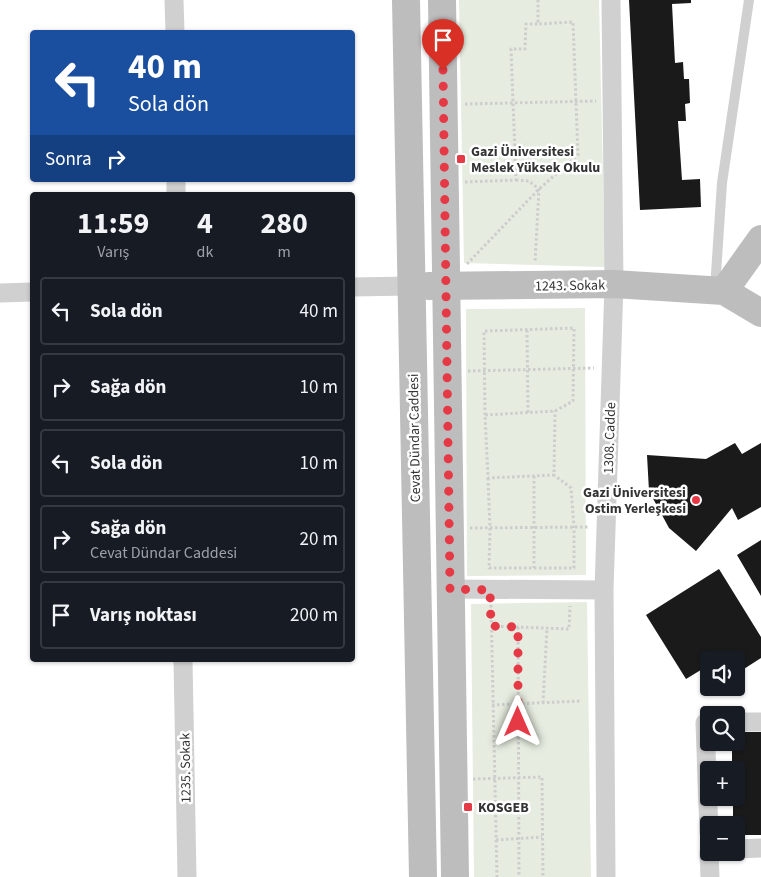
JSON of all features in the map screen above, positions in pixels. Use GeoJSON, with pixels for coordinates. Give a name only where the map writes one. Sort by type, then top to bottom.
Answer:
{"type":"FeatureCollection","features":[{"type":"Feature","properties":{"kind":"street"},"geometry":{"type":"LineString","coordinates":[[174,0],[174,30]]}},
{"type":"Feature","properties":{"kind":"street","name":"Cevat Dündar Caddesi"},"geometry":{"type":"LineString","coordinates":[[406,0],[423,877]]}},
{"type":"Feature","properties":{"kind":"street"},"geometry":{"type":"LineString","coordinates":[[442,0],[455,877]]}},
{"type":"Feature","properties":{"kind":"street","name":"1308. Cadde"},"geometry":{"type":"LineString","coordinates":[[606,877],[604,590],[614,284],[611,0]]}},
{"type":"Feature","properties":{"kind":"street"},"geometry":{"type":"LineString","coordinates":[[761,239],[720,291],[761,313]]}},
{"type":"Feature","properties":{"kind":"street","name":"1243. Sokak"},"geometry":{"type":"LineString","coordinates":[[355,287],[614,284],[720,291]]}},
{"type":"Feature","properties":{"kind":"street"},"geometry":{"type":"LineString","coordinates":[[0,293],[30,292]]}},
{"type":"Feature","properties":{"kind":"street"},"geometry":{"type":"LineString","coordinates":[[450,589],[604,590]]}},
{"type":"Feature","properties":{"kind":"street","name":"1235. Sokak"},"geometry":{"type":"LineString","coordinates":[[183,662],[187,877]]}},
{"type":"Feature","properties":{"kind":"street"},"geometry":{"type":"LineString","coordinates":[[745,722],[761,722]]}},
{"type":"Feature","properties":{"kind":"street"},"geometry":{"type":"LineString","coordinates":[[707,751],[709,816]]}},
{"type":"Feature","properties":{"kind":"street"},"geometry":{"type":"LineString","coordinates":[[745,849],[761,848]]}},
{"type":"Feature","properties":{"kind":"street"},"geometry":{"type":"LineString","coordinates":[[709,861],[710,877]]}},
{"type":"Feature","properties":{"kind":"lane"},"geometry":{"type":"LineString","coordinates":[[720,291],[722,183],[749,0]]}},
{"type":"Feature","properties":{"kind":"path"},"geometry":{"type":"LineString","coordinates":[[538,0],[538,24]]}},
{"type":"Feature","properties":{"kind":"path"},"geometry":{"type":"LineString","coordinates":[[446,286],[539,189],[578,156],[572,22],[526,24],[525,49],[511,49],[516,180]]}},
{"type":"Feature","properties":{"kind":"path"},"geometry":{"type":"LineString","coordinates":[[444,104],[513,104],[612,100]]}},
{"type":"Feature","properties":{"kind":"path"},"geometry":{"type":"LineString","coordinates":[[445,183],[516,180],[529,181],[539,189]]}},
{"type":"Feature","properties":{"kind":"path"},"geometry":{"type":"LineString","coordinates":[[534,285],[539,189]]}},
{"type":"Feature","properties":{"kind":"path"},"geometry":{"type":"LineString","coordinates":[[485,415],[555,411],[573,401],[574,328],[484,331],[485,415],[490,528],[489,568],[574,568],[574,527],[571,488],[554,475],[488,478]]}},
{"type":"Feature","properties":{"kind":"path"},"geometry":{"type":"LineString","coordinates":[[527,330],[529,370],[528,412]]}},
{"type":"Feature","properties":{"kind":"path"},"geometry":{"type":"LineString","coordinates":[[448,372],[611,368]]}},
{"type":"Feature","properties":{"kind":"path"},"geometry":{"type":"LineString","coordinates":[[554,475],[555,411]]}},
{"type":"Feature","properties":{"kind":"path"},"geometry":{"type":"LineString","coordinates":[[534,476],[534,568]]}},
{"type":"Feature","properties":{"kind":"path"},"geometry":{"type":"LineString","coordinates":[[450,529],[606,526]]}},
{"type":"Feature","properties":{"kind":"path"},"geometry":{"type":"LineString","coordinates":[[490,590],[497,877]]}},
{"type":"Feature","properties":{"kind":"path"},"geometry":{"type":"LineString","coordinates":[[491,626],[569,629],[570,590]]}},
{"type":"Feature","properties":{"kind":"path"},"geometry":{"type":"LineString","coordinates":[[518,627],[519,877]]}},
{"type":"Feature","properties":{"kind":"path"},"geometry":{"type":"LineString","coordinates":[[543,703],[547,628]]}},
{"type":"Feature","properties":{"kind":"path"},"geometry":{"type":"LineString","coordinates":[[492,705],[581,701]]}},
{"type":"Feature","properties":{"kind":"path"},"geometry":{"type":"LineString","coordinates":[[453,780],[542,776],[543,877]]}},
{"type":"Feature","properties":{"kind":"path"},"geometry":{"type":"LineString","coordinates":[[496,840],[542,837]]}},
{"type":"Feature","properties":{"kind":"shaded area"},"geometry":{"type":"Polygon","coordinates":[[[459,0],[599,0],[605,267],[464,263],[459,0]]]}},
{"type":"Feature","properties":{"kind":"shaded area"},"geometry":{"type":"Polygon","coordinates":[[[585,308],[586,575],[467,576],[466,309],[585,308]]]}},
{"type":"Feature","properties":{"kind":"shaded area"},"geometry":{"type":"Polygon","coordinates":[[[587,602],[591,877],[474,877],[471,604],[587,602]]]}},
{"type":"Feature","properties":{"kind":"building"},"geometry":{"type":"Polygon","coordinates":[[[629,0],[691,0],[691,3],[672,4],[675,63],[683,62],[684,79],[689,79],[690,103],[685,104],[686,121],[678,121],[682,180],[700,179],[701,207],[640,210],[629,0]]]}},
{"type":"Feature","properties":{"kind":"building"},"geometry":{"type":"Polygon","coordinates":[[[735,443],[742,454],[761,443],[761,507],[738,520],[732,508],[696,551],[669,528],[649,491],[647,455],[706,459],[735,443]]]}},
{"type":"Feature","properties":{"kind":"building"},"geometry":{"type":"Polygon","coordinates":[[[761,540],[761,596],[737,555],[761,540]]]}},
{"type":"Feature","properties":{"kind":"building"},"geometry":{"type":"Polygon","coordinates":[[[719,569],[761,637],[761,658],[745,668],[745,651],[700,651],[700,670],[686,679],[646,615],[719,569]]]}},
{"type":"Feature","properties":{"kind":"building"},"geometry":{"type":"Polygon","coordinates":[[[745,732],[761,732],[761,835],[745,835],[745,816],[733,816],[733,806],[745,806],[745,761],[732,761],[732,751],[745,751],[745,732]]]}},
{"type":"Feature","properties":{"kind":"place","name":"Gazi Üniversitesi Meslek Yüksek Okulu"},"geometry":{"type":"Point","coordinates":[461,159]}},
{"type":"Feature","properties":{"kind":"place","name":"Gazi Üniversitesi Ostim Yerleşkesi"},"geometry":{"type":"Point","coordinates":[696,500]}},
{"type":"Feature","properties":{"kind":"place","name":"KOSGEB"},"geometry":{"type":"Point","coordinates":[468,807]}},
{"type":"Feature","properties":{"kind":"route"},"geometry":{"type":"LineString","coordinates":[[443,70],[450,589],[490,590],[491,626],[518,627],[518,722]]}}]}
